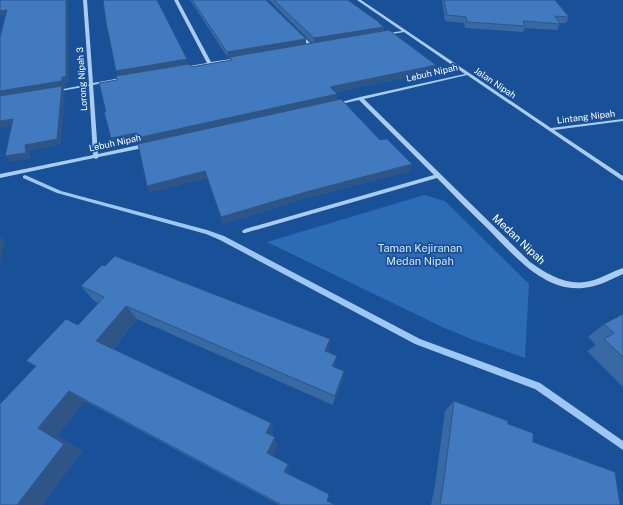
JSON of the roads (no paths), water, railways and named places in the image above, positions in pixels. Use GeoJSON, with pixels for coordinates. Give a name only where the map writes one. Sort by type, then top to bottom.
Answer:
{"type":"FeatureCollection","features":[{"type":"Feature","properties":{"kind":"street","name":"Lorong Nipah 3"},"geometry":{"type":"LineString","coordinates":[[85,0],[96,157]]}},
{"type":"Feature","properties":{"kind":"street"},"geometry":{"type":"LineString","coordinates":[[176,0],[210,64]]}},
{"type":"Feature","properties":{"kind":"street","name":"Jalan Nipah"},"geometry":{"type":"LineString","coordinates":[[359,0],[623,179]]}},
{"type":"Feature","properties":{"kind":"street"},"geometry":{"type":"LineString","coordinates":[[295,30],[312,46]]}},
{"type":"Feature","properties":{"kind":"street"},"geometry":{"type":"LineString","coordinates":[[376,36],[405,31]]}},
{"type":"Feature","properties":{"kind":"street"},"geometry":{"type":"LineString","coordinates":[[304,48],[319,45]]}},
{"type":"Feature","properties":{"kind":"street"},"geometry":{"type":"LineString","coordinates":[[181,69],[240,59]]}},
{"type":"Feature","properties":{"kind":"street","name":"Lebuh Nipah"},"geometry":{"type":"LineString","coordinates":[[332,104],[468,74]]}},
{"type":"Feature","properties":{"kind":"street"},"geometry":{"type":"LineString","coordinates":[[52,91],[129,78]]}},
{"type":"Feature","properties":{"kind":"street","name":"Medan Nipah"},"geometry":{"type":"LineString","coordinates":[[360,98],[527,264],[542,275],[555,281],[573,284],[590,284],[623,271]]}},
{"type":"Feature","properties":{"kind":"street","name":"Lintang Nipah"},"geometry":{"type":"LineString","coordinates":[[551,129],[623,120]]}},
{"type":"Feature","properties":{"kind":"street","name":"Lebuh Nipah"},"geometry":{"type":"LineString","coordinates":[[0,176],[157,143]]}},
{"type":"Feature","properties":{"kind":"street"},"geometry":{"type":"LineString","coordinates":[[245,231],[438,176]]}},
{"type":"Feature","properties":{"kind":"waterway"},"geometry":{"type":"LineString","coordinates":[[25,177],[59,192],[207,232],[222,238],[418,342],[537,386],[623,446]]}},
{"type":"Feature","properties":{"kind":"park label","name":"Taman Kejiranan Medan Nipah"},"geometry":{"type":"Point","coordinates":[420,254]}}]}
